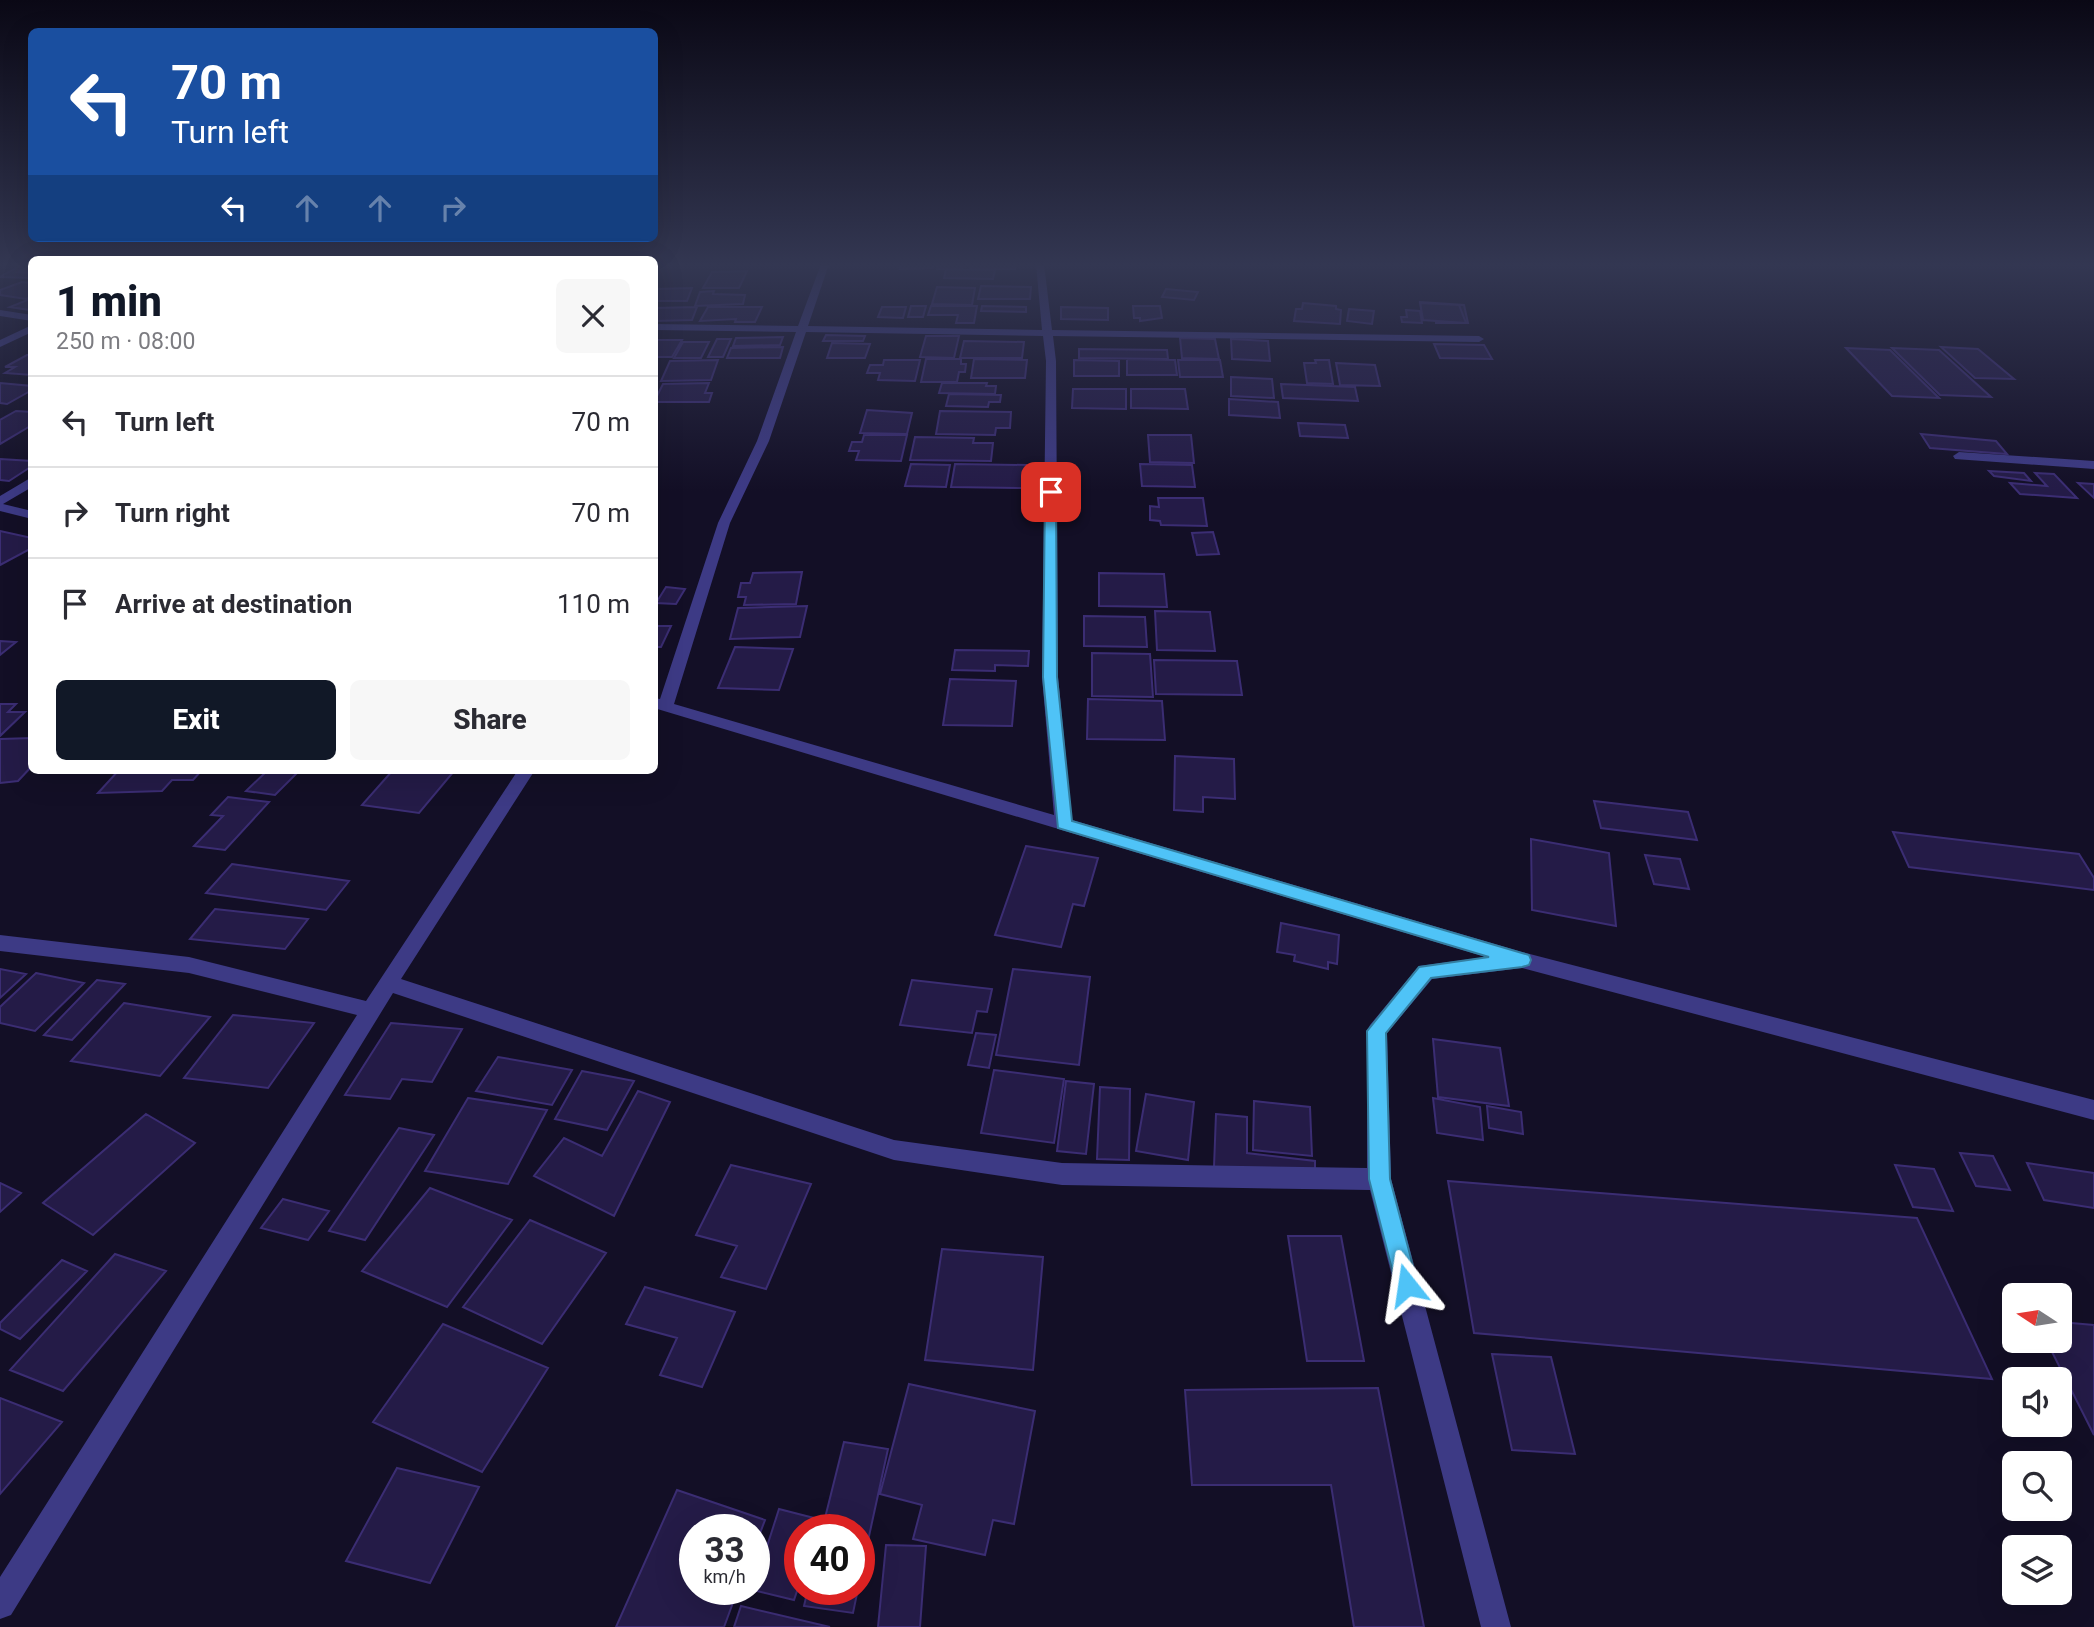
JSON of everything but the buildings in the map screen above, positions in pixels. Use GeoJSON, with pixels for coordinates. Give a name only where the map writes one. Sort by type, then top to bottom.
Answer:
{"type":"FeatureCollection","features":[{"type":"Feature","properties":{"kind":"street"},"geometry":{"type":"LineString","coordinates":[[798,340],[763,441],[724,523],[660,705],[1522,960],[2094,1110]]}},
{"type":"Feature","properties":{"kind":"street"},"geometry":{"type":"LineString","coordinates":[[1049,340],[1051,361],[1050,677],[1064,824]]}},
{"type":"Feature","properties":{"kind":"street"},"geometry":{"type":"LineString","coordinates":[[1959,456],[2094,465]]}},
{"type":"Feature","properties":{"kind":"street"},"geometry":{"type":"LineString","coordinates":[[0,501],[28,484]]}},
{"type":"Feature","properties":{"kind":"street"},"geometry":{"type":"LineString","coordinates":[[0,507],[28,514]]}},
{"type":"Feature","properties":{"kind":"street"},"geometry":{"type":"LineString","coordinates":[[0,1604],[388,984],[524,774]]}},
{"type":"Feature","properties":{"kind":"street"},"geometry":{"type":"LineString","coordinates":[[0,943],[189,965],[372,1011]]}},
{"type":"Feature","properties":{"kind":"street"},"geometry":{"type":"LineString","coordinates":[[1496,1627],[1379,1179],[1377,1031],[1426,972],[1522,960]]}},
{"type":"Feature","properties":{"kind":"street"},"geometry":{"type":"LineString","coordinates":[[388,984],[894,1150],[1062,1174],[1379,1179]]}},
{"type":"Feature","properties":{"kind":"route"},"geometry":{"type":"LineString","coordinates":[[1051,492],[1050,677],[1064,824],[1522,960],[1426,972],[1377,1031],[1379,1179],[1407,1285]]}}]}
